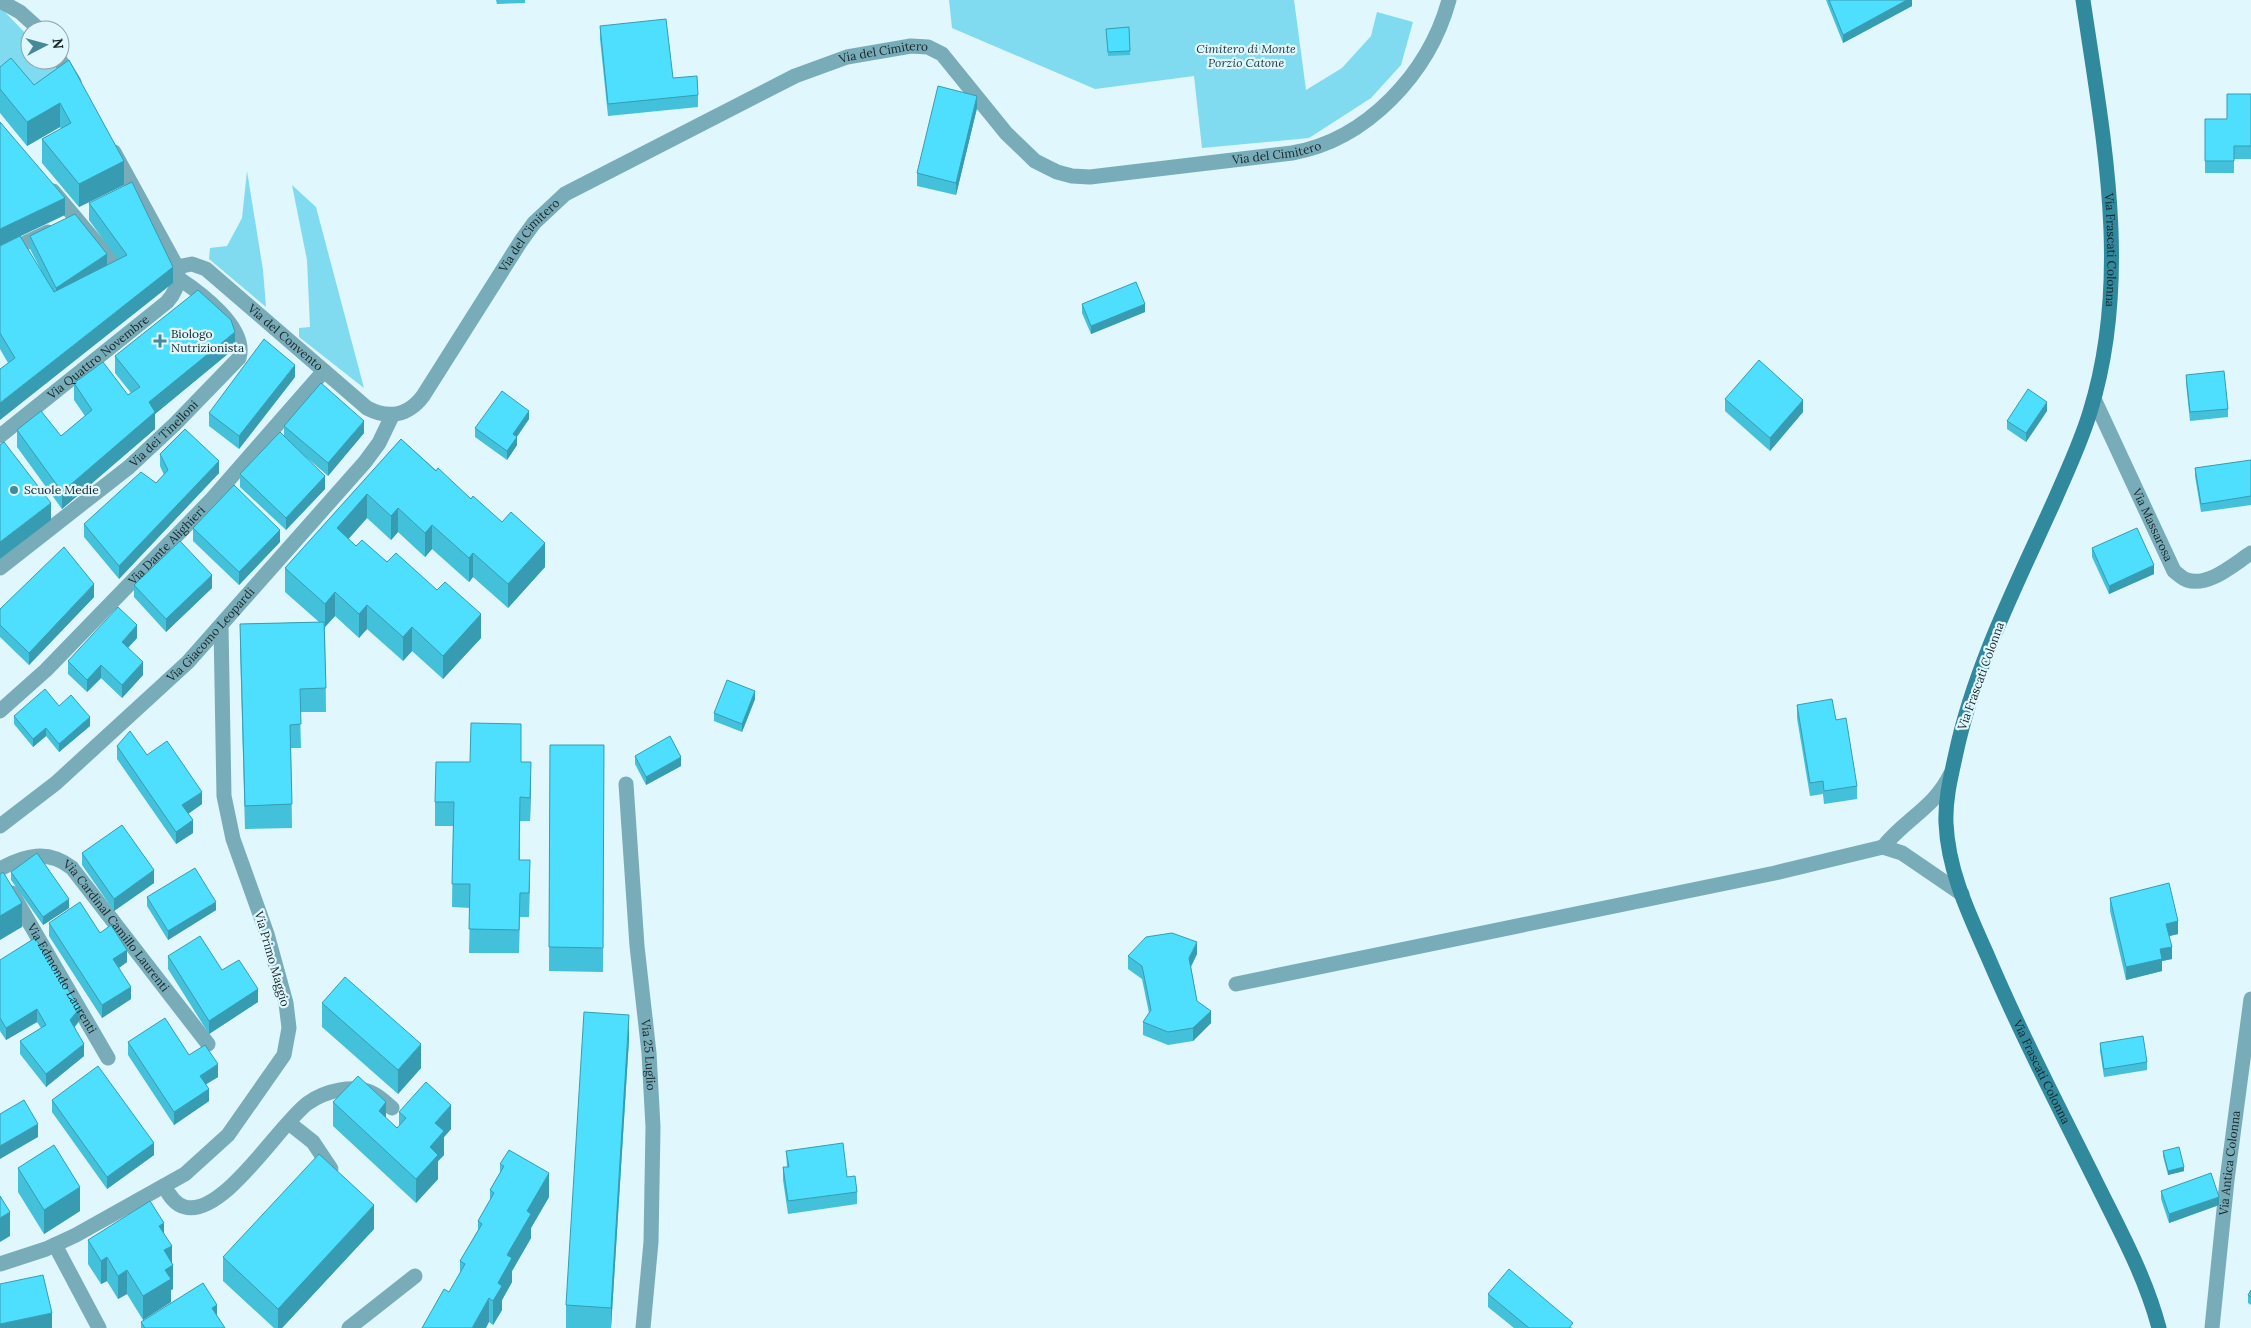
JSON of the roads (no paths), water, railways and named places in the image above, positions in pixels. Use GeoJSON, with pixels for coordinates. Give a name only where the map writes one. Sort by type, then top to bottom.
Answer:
{"type":"FeatureCollection","features":[{"type":"Feature","properties":{"kind":"street","name":"Via del Cimitero"},"geometry":{"type":"LineString","coordinates":[[392,416],[407,411],[424,396],[521,241],[534,223],[556,202],[603,174],[808,70],[858,55],[911,46],[933,49],[946,59],[1006,133],[1028,156],[1057,172],[1072,176],[1090,177],[1292,153],[1317,148],[1346,136],[1378,111],[1410,76],[1435,36],[1449,0]]}},
{"type":"Feature","properties":{"kind":"street","name":"Via Frascati Colonna"},"geometry":{"type":"LineString","coordinates":[[2083,0],[2108,172],[2112,230],[2109,316],[2103,358],[2094,399],[2080,442],[1984,664],[1962,728],[1946,802],[1947,834],[1952,863],[1962,894],[2004,992],[2136,1260],[2159,1328]]}},
{"type":"Feature","properties":{"kind":"street"},"geometry":{"type":"LineString","coordinates":[[0,1],[20,12],[29,20]]}},
{"type":"Feature","properties":{"kind":"street"},"geometry":{"type":"LineString","coordinates":[[66,70],[81,94]]}},
{"type":"Feature","properties":{"kind":"street"},"geometry":{"type":"LineString","coordinates":[[109,143],[177,273]]}},
{"type":"Feature","properties":{"kind":"street"},"geometry":{"type":"LineString","coordinates":[[44,180],[121,272],[104,280]]}},
{"type":"Feature","properties":{"kind":"street"},"geometry":{"type":"LineString","coordinates":[[118,198],[135,190]]}},
{"type":"Feature","properties":{"kind":"street"},"geometry":{"type":"LineString","coordinates":[[0,255],[93,211]]}},
{"type":"Feature","properties":{"kind":"street"},"geometry":{"type":"LineString","coordinates":[[23,244],[32,261]]}},
{"type":"Feature","properties":{"kind":"street","name":"Via del Convento"},"geometry":{"type":"LineString","coordinates":[[177,273],[192,264],[206,269],[367,408],[384,416],[392,416]]}},
{"type":"Feature","properties":{"kind":"street","name":"Via Quattro Novembre"},"geometry":{"type":"LineString","coordinates":[[0,436],[167,302],[174,292],[177,273]]}},
{"type":"Feature","properties":{"kind":"street","name":"Via dei Tinelloni"},"geometry":{"type":"LineString","coordinates":[[0,568],[134,462],[175,424],[239,358],[241,346],[234,328],[177,273]]}},
{"type":"Feature","properties":{"kind":"street","name":"Via Dante Alighieri"},"geometry":{"type":"LineString","coordinates":[[0,711],[37,679],[207,504],[324,371]]}},
{"type":"Feature","properties":{"kind":"street","name":"Via Massarosa"},"geometry":{"type":"LineString","coordinates":[[2094,399],[2174,571],[2186,580],[2200,581],[2213,577],[2251,553]]}},
{"type":"Feature","properties":{"kind":"street","name":"Via Giacomo Leopardi"},"geometry":{"type":"LineString","coordinates":[[0,826],[56,783],[175,675],[221,626],[365,462],[379,443],[392,416]]}},
{"type":"Feature","properties":{"kind":"street","name":"Via Primo Maggio"},"geometry":{"type":"LineString","coordinates":[[0,1264],[55,1245],[97,1225],[164,1186],[204,1159],[232,1131],[281,1061],[288,1036],[287,1010],[267,934],[236,851],[224,796],[221,626]]}},
{"type":"Feature","properties":{"kind":"street"},"geometry":{"type":"LineString","coordinates":[[1883,847],[1899,828],[1935,800],[1952,772]]}},
{"type":"Feature","properties":{"kind":"street","name":"Via 25 Luglio"},"geometry":{"type":"LineString","coordinates":[[626,784],[637,946],[649,1053],[653,1127],[652,1242],[643,1328]]}},
{"type":"Feature","properties":{"kind":"street"},"geometry":{"type":"LineString","coordinates":[[1236,984],[1775,873],[1883,847],[1902,853],[1962,894]]}},
{"type":"Feature","properties":{"kind":"street","name":"Via Cardinal Camillo Laurenti"},"geometry":{"type":"LineString","coordinates":[[0,869],[22,857],[38,855],[59,860],[72,868],[208,1044]]}},
{"type":"Feature","properties":{"kind":"street","name":"Via Edmondo Laurenti"},"geometry":{"type":"LineString","coordinates":[[0,873],[108,1058]]}},
{"type":"Feature","properties":{"kind":"street","name":"Via Antica Colonna"},"geometry":{"type":"LineString","coordinates":[[2212,1328],[2227,1180],[2251,999]]}},
{"type":"Feature","properties":{"kind":"street"},"geometry":{"type":"LineString","coordinates":[[164,1186],[174,1201],[186,1208],[203,1205],[251,1167],[303,1107],[313,1100],[348,1090],[369,1092],[392,1108]]}},
{"type":"Feature","properties":{"kind":"street"},"geometry":{"type":"LineString","coordinates":[[289,1123],[313,1142],[331,1169]]}},
{"type":"Feature","properties":{"kind":"street"},"geometry":{"type":"LineString","coordinates":[[55,1245],[100,1328]]}},
{"type":"Feature","properties":{"kind":"street"},"geometry":{"type":"LineString","coordinates":[[349,1328],[415,1276]]}},
{"type":"Feature","properties":{"kind":"place","name":"Biologo Nutrizionista"},"geometry":{"type":"Point","coordinates":[160,341]}},
{"type":"Feature","properties":{"kind":"place","name":"Scuole Medie"},"geometry":{"type":"Point","coordinates":[14,490]}},
{"type":"Feature","properties":{"kind":"park label","name":"Cimitero di Monte Porzio Catone"},"geometry":{"type":"Point","coordinates":[1246,56]}}]}
